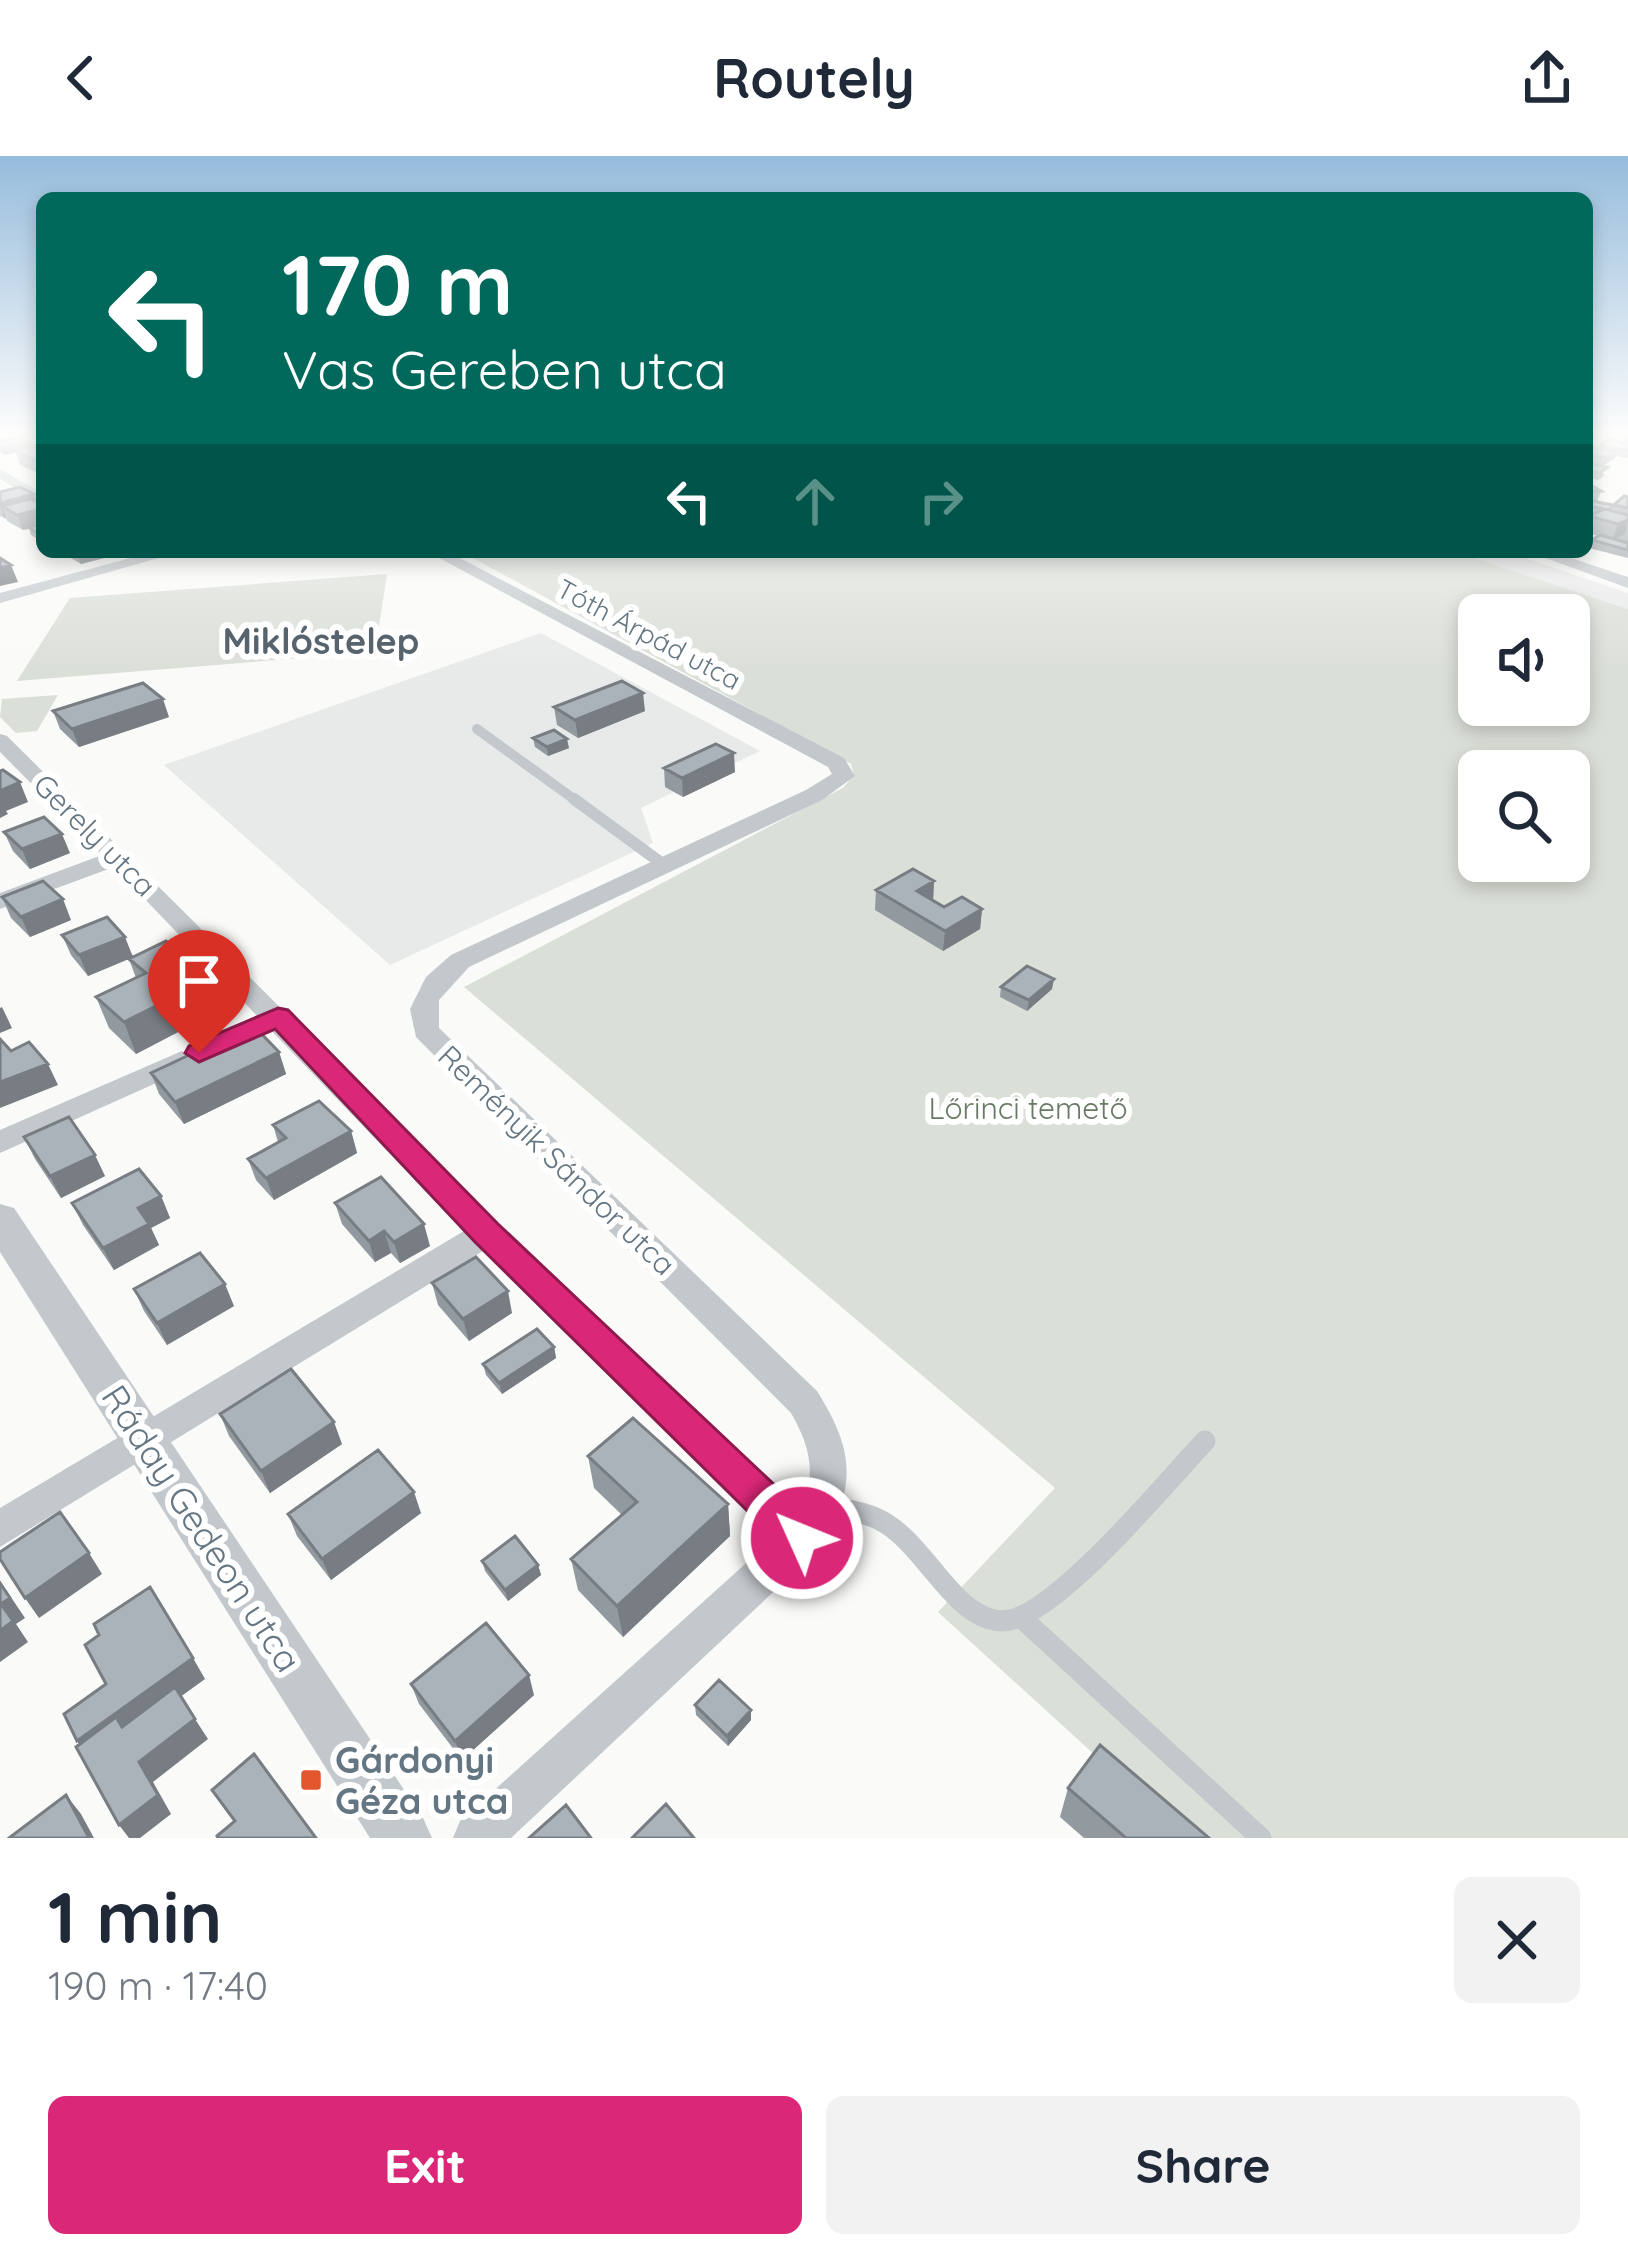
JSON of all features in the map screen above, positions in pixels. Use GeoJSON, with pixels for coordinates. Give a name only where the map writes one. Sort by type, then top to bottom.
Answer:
{"type":"FeatureCollection","features":[{"type":"Feature","properties":{"kind":"street"},"geometry":{"type":"LineString","coordinates":[[0,598],[126,558]]}},
{"type":"Feature","properties":{"kind":"street","name":"Tóth Árpád utca"},"geometry":{"type":"LineString","coordinates":[[453,558],[836,763]]}},
{"type":"Feature","properties":{"kind":"street"},"geometry":{"type":"LineString","coordinates":[[1554,558],[1628,584]]}},
{"type":"Feature","properties":{"kind":"street","name":"Gerely utca"},"geometry":{"type":"LineString","coordinates":[[0,740],[268,1022],[486,1233],[814,1523]]}},
{"type":"Feature","properties":{"kind":"street","name":"Reményik Sándor utca"},"geometry":{"type":"LineString","coordinates":[[814,1523],[829,1450],[805,1402],[426,1031],[420,1015],[431,987],[460,962],[835,784],[844,776],[836,763]]}},
{"type":"Feature","properties":{"kind":"street"},"geometry":{"type":"LineString","coordinates":[[0,902],[117,858]]}},
{"type":"Feature","properties":{"kind":"street"},"geometry":{"type":"LineString","coordinates":[[0,1142],[214,1046]]}},
{"type":"Feature","properties":{"kind":"street","name":"Ráday Gedeon utca"},"geometry":{"type":"LineString","coordinates":[[0,1219],[403,1838]]}},
{"type":"Feature","properties":{"kind":"street"},"geometry":{"type":"LineString","coordinates":[[0,1529],[486,1233]]}},
{"type":"Feature","properties":{"kind":"street"},"geometry":{"type":"LineString","coordinates":[[477,1838],[814,1523]]}},
{"type":"Feature","properties":{"kind":"lane"},"geometry":{"type":"LineString","coordinates":[[477,729],[664,866]]}},
{"type":"Feature","properties":{"kind":"lane"},"geometry":{"type":"LineString","coordinates":[[814,1523],[866,1511],[886,1521],[981,1616],[996,1623],[1024,1620],[1055,1598],[1204,1441]]}},
{"type":"Feature","properties":{"kind":"lane"},"geometry":{"type":"LineString","coordinates":[[1024,1620],[1261,1838]]}},
{"type":"Feature","properties":{"kind":"shaded area"},"geometry":{"type":"Polygon","coordinates":[[[1474,558],[1526,558],[1628,593],[1628,609],[1474,558]]]}},
{"type":"Feature","properties":{"kind":"shaded area"},"geometry":{"type":"Polygon","coordinates":[[[541,633],[760,751],[641,808],[653,843],[390,965],[164,765],[541,633]]]}},
{"type":"Feature","properties":{"kind":"green space","name":"Lőrinci temető"},"geometry":{"type":"Polygon","coordinates":[[[473,558],[1474,558],[1583,594],[1458,594],[1458,726],[1590,726],[1590,596],[1628,609],[1628,1838],[1186,1838],[938,1612],[1055,1488],[464,987],[843,788],[854,775],[851,764],[473,558]]]}},
{"type":"Feature","properties":{"kind":"green space"},"geometry":{"type":"Polygon","coordinates":[[[387,574],[375,652],[17,681],[70,598],[387,574]]]}},
{"type":"Feature","properties":{"kind":"green space"},"geometry":{"type":"Polygon","coordinates":[[[58,695],[37,731],[16,733],[0,717],[2,699],[58,695]]]}},
{"type":"Feature","properties":{"kind":"building"},"geometry":{"type":"Polygon","coordinates":[[[1622,513],[1628,520],[1618,524],[1593,514],[1622,513]]]}},
{"type":"Feature","properties":{"kind":"building"},"geometry":{"type":"Polygon","coordinates":[[[1600,535],[1628,543],[1628,550],[1593,540],[1600,535]]]}},
{"type":"Feature","properties":{"kind":"building"},"geometry":{"type":"Polygon","coordinates":[[[622,681],[643,693],[575,720],[554,707],[622,681]]]}},
{"type":"Feature","properties":{"kind":"building"},"geometry":{"type":"Polygon","coordinates":[[[143,683],[163,699],[72,729],[53,711],[143,683]]]}},
{"type":"Feature","properties":{"kind":"building"},"geometry":{"type":"Polygon","coordinates":[[[554,730],[567,739],[547,747],[533,738],[554,730]]]}},
{"type":"Feature","properties":{"kind":"building"},"geometry":{"type":"Polygon","coordinates":[[[716,744],[734,753],[682,778],[664,768],[716,744]]]}},
{"type":"Feature","properties":{"kind":"building"},"geometry":{"type":"Polygon","coordinates":[[[0,771],[20,782],[0,791],[0,771]]]}},
{"type":"Feature","properties":{"kind":"building"},"geometry":{"type":"Polygon","coordinates":[[[44,817],[62,834],[22,849],[4,832],[44,817]]]}},
{"type":"Feature","properties":{"kind":"building"},"geometry":{"type":"Polygon","coordinates":[[[913,869],[934,881],[917,891],[944,907],[962,897],[982,909],[945,931],[876,890],[913,869]]]}},
{"type":"Feature","properties":{"kind":"building"},"geometry":{"type":"Polygon","coordinates":[[[43,881],[63,899],[21,917],[2,897],[43,881]]]}},
{"type":"Feature","properties":{"kind":"building"},"geometry":{"type":"Polygon","coordinates":[[[107,917],[125,937],[79,955],[62,935],[107,917]]]}},
{"type":"Feature","properties":{"kind":"building"},"geometry":{"type":"Polygon","coordinates":[[[166,941],[212,978],[124,1022],[96,997],[146,973],[129,959],[166,941]]]}},
{"type":"Feature","properties":{"kind":"building"},"geometry":{"type":"Polygon","coordinates":[[[1027,966],[1054,979],[1029,1000],[1001,987],[1027,966]]]}},
{"type":"Feature","properties":{"kind":"building"},"geometry":{"type":"Polygon","coordinates":[[[253,1025],[279,1052],[175,1102],[151,1073],[253,1025]]]}},
{"type":"Feature","properties":{"kind":"building"},"geometry":{"type":"Polygon","coordinates":[[[0,1039],[11,1051],[29,1042],[48,1064],[0,1082],[0,1039]]]}},
{"type":"Feature","properties":{"kind":"building"},"geometry":{"type":"Polygon","coordinates":[[[319,1101],[351,1131],[266,1178],[248,1159],[286,1138],[273,1125],[319,1101]]]}},
{"type":"Feature","properties":{"kind":"building"},"geometry":{"type":"Polygon","coordinates":[[[69,1117],[95,1155],[50,1176],[24,1137],[69,1117]]]}},
{"type":"Feature","properties":{"kind":"building"},"geometry":{"type":"Polygon","coordinates":[[[139,1169],[161,1196],[138,1208],[149,1224],[103,1248],[72,1203],[139,1169]]]}},
{"type":"Feature","properties":{"kind":"building"},"geometry":{"type":"Polygon","coordinates":[[[381,1177],[424,1224],[394,1242],[384,1231],[369,1241],[335,1203],[381,1177]]]}},
{"type":"Feature","properties":{"kind":"building"},"geometry":{"type":"Polygon","coordinates":[[[200,1253],[225,1284],[157,1323],[134,1289],[200,1253]]]}},
{"type":"Feature","properties":{"kind":"building"},"geometry":{"type":"Polygon","coordinates":[[[476,1257],[508,1291],[463,1319],[432,1283],[476,1257]]]}},
{"type":"Feature","properties":{"kind":"building"},"geometry":{"type":"Polygon","coordinates":[[[537,1329],[554,1347],[499,1383],[483,1364],[537,1329]]]}},
{"type":"Feature","properties":{"kind":"building"},"geometry":{"type":"Polygon","coordinates":[[[291,1369],[334,1422],[261,1471],[220,1414],[291,1369]]]}},
{"type":"Feature","properties":{"kind":"building"},"geometry":{"type":"Polygon","coordinates":[[[633,1418],[728,1504],[617,1606],[571,1559],[637,1502],[588,1456],[633,1418]]]}},
{"type":"Feature","properties":{"kind":"building"},"geometry":{"type":"Polygon","coordinates":[[[378,1450],[414,1492],[322,1559],[288,1514],[378,1450]]]}},
{"type":"Feature","properties":{"kind":"building"},"geometry":{"type":"Polygon","coordinates":[[[60,1512],[89,1553],[25,1598],[0,1552],[60,1512]]]}},
{"type":"Feature","properties":{"kind":"building"},"geometry":{"type":"Polygon","coordinates":[[[515,1536],[538,1565],[505,1590],[482,1561],[515,1536]]]}},
{"type":"Feature","properties":{"kind":"building"},"geometry":{"type":"Polygon","coordinates":[[[0,1583],[10,1598],[1,1604],[13,1621],[0,1631],[0,1583]]]}},
{"type":"Feature","properties":{"kind":"building"},"geometry":{"type":"Polygon","coordinates":[[[150,1587],[193,1658],[77,1741],[64,1714],[106,1684],[85,1645],[99,1635],[94,1624],[150,1587]]]}},
{"type":"Feature","properties":{"kind":"building"},"geometry":{"type":"Polygon","coordinates":[[[486,1623],[529,1675],[455,1741],[411,1684],[486,1623]]]}},
{"type":"Feature","properties":{"kind":"building"},"geometry":{"type":"Polygon","coordinates":[[[719,1680],[751,1710],[727,1736],[695,1705],[719,1680]]]}},
{"type":"Feature","properties":{"kind":"building"},"geometry":{"type":"Polygon","coordinates":[[[175,1687],[195,1719],[139,1762],[158,1795],[119,1825],[76,1747],[116,1717],[122,1727],[175,1687]]]}},
{"type":"Feature","properties":{"kind":"building"},"geometry":{"type":"Polygon","coordinates":[[[1100,1745],[1209,1838],[1126,1838],[1068,1788],[1100,1745]]]}},
{"type":"Feature","properties":{"kind":"building"},"geometry":{"type":"Polygon","coordinates":[[[254,1754],[316,1838],[218,1838],[235,1821],[212,1790],[254,1754]]]}},
{"type":"Feature","properties":{"kind":"building"},"geometry":{"type":"Polygon","coordinates":[[[66,1795],[89,1838],[9,1838],[66,1795]]]}},
{"type":"Feature","properties":{"kind":"building"},"geometry":{"type":"Polygon","coordinates":[[[666,1804],[694,1838],[632,1838],[666,1804]]]}},
{"type":"Feature","properties":{"kind":"building"},"geometry":{"type":"Polygon","coordinates":[[[566,1805],[591,1838],[529,1838],[566,1805]]]}},
{"type":"Feature","properties":{"kind":"place","name":"Gárdonyi Géza utca"},"geometry":{"type":"Point","coordinates":[311,1780]}},
{"type":"Feature","properties":{"kind":"district","name":"Miklóstelep"},"geometry":{"type":"Point","coordinates":[321,640]}},
{"type":"Feature","properties":{"kind":"route"},"geometry":{"type":"LineString","coordinates":[[199,1053],[278,1017],[486,1233],[802,1538]]}}]}
